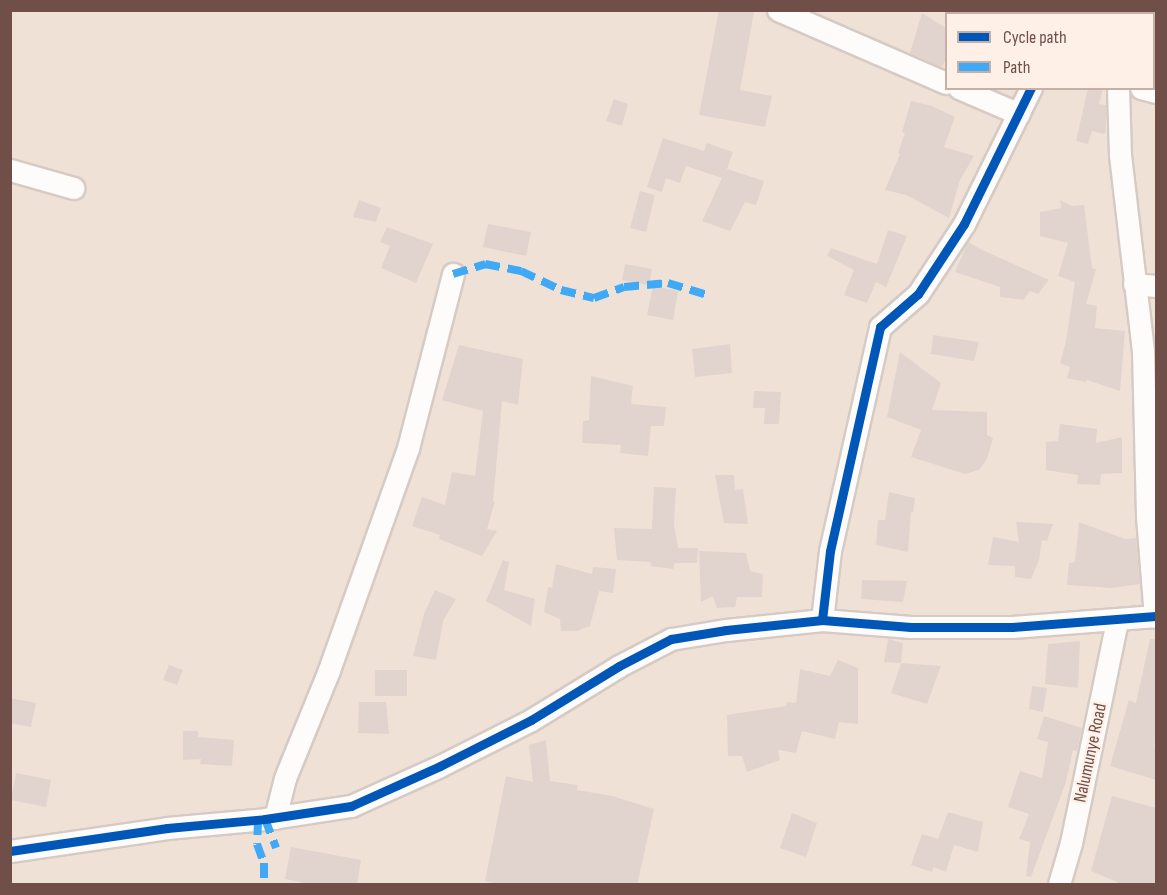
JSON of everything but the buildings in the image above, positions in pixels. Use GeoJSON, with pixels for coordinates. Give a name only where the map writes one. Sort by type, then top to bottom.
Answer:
{"type":"FeatureCollection","features":[{"type":"Feature","properties":{"kind":"street"},"geometry":{"type":"LineString","coordinates":[[778,10],[945,83]]}},
{"type":"Feature","properties":{"kind":"street"},"geometry":{"type":"LineString","coordinates":[[964,90],[1018,114]]}},
{"type":"Feature","properties":{"kind":"street"},"geometry":{"type":"LineString","coordinates":[[822,620],[830,551],[880,327],[918,294],[964,224],[1029,90]]}},
{"type":"Feature","properties":{"kind":"street"},"geometry":{"type":"LineString","coordinates":[[10,851],[167,828],[321,813],[370,799],[531,720],[619,666],[671,639],[822,620],[911,627],[1012,627],[1156,616],[1143,351],[1120,155],[1118,90]]}},
{"type":"Feature","properties":{"kind":"street"},"geometry":{"type":"LineString","coordinates":[[10,170],[72,188]]}},
{"type":"Feature","properties":{"kind":"street"},"geometry":{"type":"LineString","coordinates":[[275,818],[285,778],[329,670],[408,448],[453,274]]}},
{"type":"Feature","properties":{"kind":"street"},"geometry":{"type":"LineString","coordinates":[[1134,284],[1156,286]]}},
{"type":"Feature","properties":{"kind":"street","name":"Nalumunye Road"},"geometry":{"type":"LineString","coordinates":[[1059,885],[1074,832],[1118,620]]}},
{"type":"Feature","properties":{"kind":"shaded area"},"geometry":{"type":"Polygon","coordinates":[[[11,11],[1156,11],[1156,884],[11,884],[11,11]]]}},
{"type":"Feature","properties":{"kind":"marked path"},"geometry":{"type":"LineString","coordinates":[[453,274],[485,264],[521,271],[561,290],[594,298],[624,287],[668,283],[705,294]]}},
{"type":"Feature","properties":{"kind":"marked path"},"geometry":{"type":"LineString","coordinates":[[265,819],[276,848]]}},
{"type":"Feature","properties":{"kind":"marked path"},"geometry":{"type":"LineString","coordinates":[[258,820],[257,844],[264,863],[264,884]]}},
{"type":"Feature","properties":{"kind":"cycle path"},"geometry":{"type":"LineString","coordinates":[[822,620],[830,551],[880,327],[918,294],[964,224],[1030,90]]}},
{"type":"Feature","properties":{"kind":"cycle path"},"geometry":{"type":"LineString","coordinates":[[10,851],[167,828],[265,819],[351,806],[440,766],[531,720],[619,666],[671,639],[726,630],[822,620],[911,627],[1012,627],[1156,616]]}}]}
